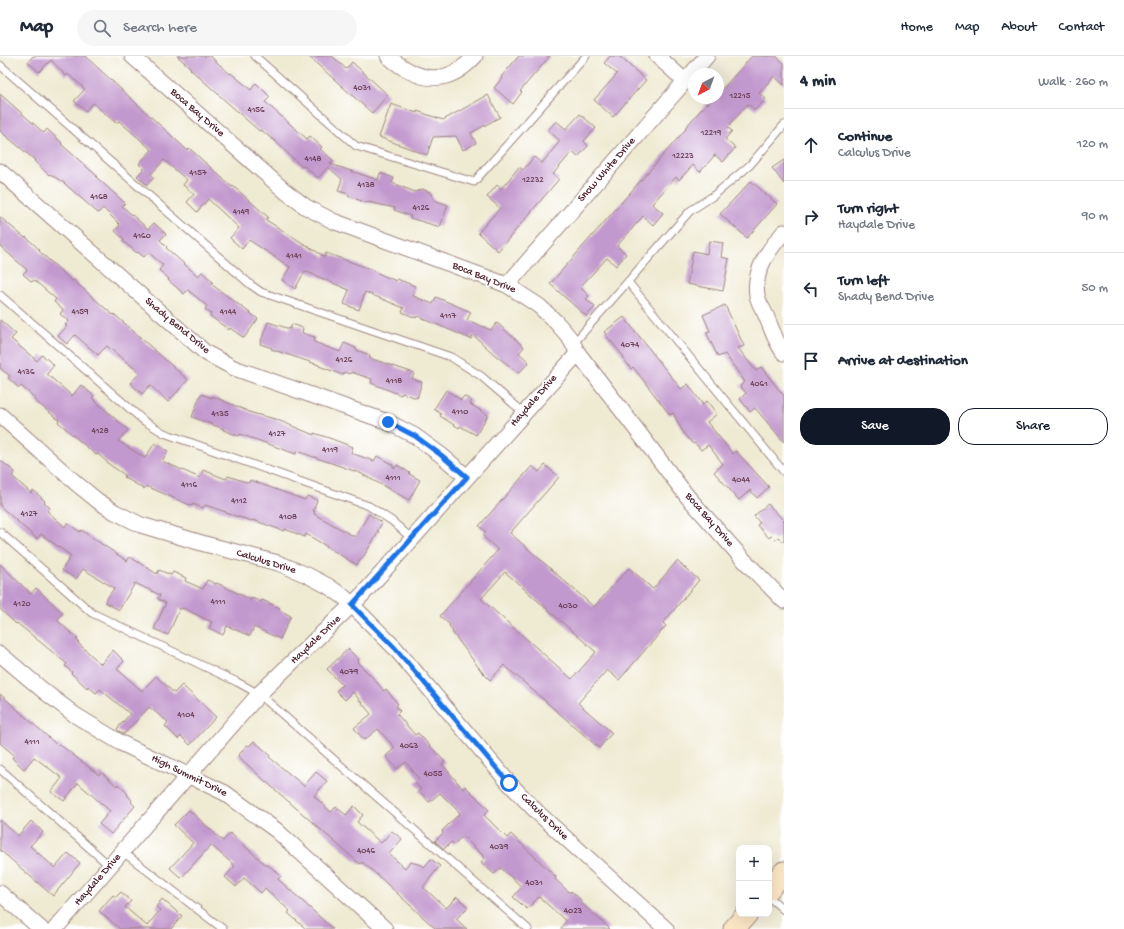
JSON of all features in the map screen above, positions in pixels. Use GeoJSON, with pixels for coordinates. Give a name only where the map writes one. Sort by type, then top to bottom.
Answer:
{"type":"FeatureCollection","features":[{"type":"Feature","properties":{"kind":"street","name":"Boca Bay Drive"},"geometry":{"type":"LineString","coordinates":[[132,56],[285,191],[306,207],[333,221],[507,285],[539,306],[569,337],[575,348],[687,496],[742,558],[784,601]]}},
{"type":"Feature","properties":{"kind":"street"},"geometry":{"type":"LineString","coordinates":[[388,56],[403,67],[423,78],[438,78],[450,75],[465,67],[475,56]]}},
{"type":"Feature","properties":{"kind":"street"},"geometry":{"type":"LineString","coordinates":[[657,56],[685,80]]}},
{"type":"Feature","properties":{"kind":"street","name":"Snow White Drive"},"geometry":{"type":"LineString","coordinates":[[507,285],[707,56]]}},
{"type":"Feature","properties":{"kind":"street","name":"Shady Bend Drive"},"geometry":{"type":"LineString","coordinates":[[0,171],[206,353],[234,368],[388,422],[415,436],[467,477]]}},
{"type":"Feature","properties":{"kind":"street"},"geometry":{"type":"LineString","coordinates":[[784,232],[764,258],[759,270],[757,283],[757,295],[760,305],[776,342],[784,354]]}},
{"type":"Feature","properties":{"kind":"street","name":"Haydale Drive"},"geometry":{"type":"LineString","coordinates":[[55,929],[259,694],[352,605],[412,539],[524,412],[575,348]]}},
{"type":"Feature","properties":{"kind":"street","name":"Calculus Drive"},"geometry":{"type":"LineString","coordinates":[[0,416],[77,484],[98,501],[115,512],[141,525],[205,544],[278,563],[307,575],[328,586],[352,605],[395,648],[509,783],[538,813],[666,929]]}},
{"type":"Feature","properties":{"kind":"street","name":"High Summit Drive"},"geometry":{"type":"LineString","coordinates":[[0,654],[75,715],[121,743],[225,793],[276,830],[385,929]]}},
{"type":"Feature","properties":{"kind":"street"},"geometry":{"type":"LineString","coordinates":[[772,886],[784,872]]}},
{"type":"Feature","properties":{"kind":"street"},"geometry":{"type":"LineString","coordinates":[[0,893],[42,929]]}},
{"type":"Feature","properties":{"kind":"street"},"geometry":{"type":"LineString","coordinates":[[734,929],[744,917]]}},
{"type":"Feature","properties":{"kind":"lane"},"geometry":{"type":"LineString","coordinates":[[255,56],[356,146],[474,182],[586,56]]}},
{"type":"Feature","properties":{"kind":"lane"},"geometry":{"type":"LineString","coordinates":[[0,65],[251,285],[261,292],[451,356],[481,376],[524,412]]}},
{"type":"Feature","properties":{"kind":"lane"},"geometry":{"type":"LineString","coordinates":[[575,348],[628,282],[690,211],[713,196],[750,165],[784,125]]}},
{"type":"Feature","properties":{"kind":"lane"},"geometry":{"type":"LineString","coordinates":[[628,282],[784,472]]}},
{"type":"Feature","properties":{"kind":"lane"},"geometry":{"type":"LineString","coordinates":[[0,295],[144,421],[164,433],[369,506],[392,521],[412,539]]}},
{"type":"Feature","properties":{"kind":"lane"},"geometry":{"type":"LineString","coordinates":[[0,532],[92,613],[259,694],[528,929]]}},
{"type":"Feature","properties":{"kind":"lane"},"geometry":{"type":"LineString","coordinates":[[0,769],[111,866]]}},
{"type":"Feature","properties":{"kind":"lane"},"geometry":{"type":"LineString","coordinates":[[123,852],[223,929]]}},
{"type":"Feature","properties":{"kind":"lane"},"geometry":{"type":"LineString","coordinates":[[772,900],[784,910]]}},
{"type":"Feature","properties":{"kind":"building"},"geometry":{"type":"Polygon","coordinates":[[[33,56],[85,56],[187,150],[189,148],[268,217],[266,220],[325,257],[326,253],[373,270],[396,281],[397,279],[415,286],[413,296],[433,304],[436,297],[471,312],[467,320],[491,330],[497,323],[524,347],[519,353],[529,362],[519,373],[495,355],[473,335],[471,339],[417,316],[416,318],[402,312],[404,308],[365,292],[359,310],[344,304],[349,290],[305,271],[295,289],[282,280],[290,267],[249,240],[242,249],[230,238],[239,228],[208,199],[197,212],[187,202],[194,194],[183,185],[187,180],[164,160],[151,174],[154,177],[147,185],[137,176],[144,169],[139,164],[152,150],[119,121],[116,123],[93,103],[86,111],[74,101],[85,89],[68,74],[66,76],[51,60],[39,72],[28,62],[33,56]]]}},
{"type":"Feature","properties":{"kind":"building"},"geometry":{"type":"Polygon","coordinates":[[[177,56],[210,56],[251,90],[256,83],[270,97],[265,102],[307,139],[310,136],[322,147],[320,149],[334,161],[330,164],[378,180],[380,173],[394,178],[392,183],[415,192],[422,189],[430,192],[434,200],[448,205],[440,227],[410,218],[411,216],[394,210],[395,208],[367,203],[348,196],[349,194],[338,191],[342,179],[328,167],[318,178],[304,166],[302,167],[273,139],[261,130],[259,131],[177,56]]]}},
{"type":"Feature","properties":{"kind":"building"},"geometry":{"type":"Polygon","coordinates":[[[308,56],[332,56],[346,69],[352,62],[388,95],[372,113],[308,56]]]}},
{"type":"Feature","properties":{"kind":"building"},"geometry":{"type":"Polygon","coordinates":[[[519,56],[550,56],[520,91],[522,92],[513,104],[494,88],[502,78],[501,77],[519,56]]]}},
{"type":"Feature","properties":{"kind":"building"},"geometry":{"type":"Polygon","coordinates":[[[610,56],[619,56],[646,80],[613,117],[594,100],[617,74],[604,63],[610,56]]]}},
{"type":"Feature","properties":{"kind":"building"},"geometry":{"type":"Polygon","coordinates":[[[752,56],[776,56],[784,63],[784,85],[774,76],[759,93],[766,99],[755,110],[748,104],[730,124],[731,125],[728,128],[732,131],[725,139],[735,148],[723,162],[715,155],[700,172],[693,165],[679,180],[676,177],[652,204],[663,213],[653,225],[643,216],[617,246],[626,254],[616,266],[607,258],[580,287],[589,296],[586,299],[595,307],[586,316],[550,284],[706,104],[724,104],[724,87],[752,56]]]}},
{"type":"Feature","properties":{"kind":"building"},"geometry":{"type":"Polygon","coordinates":[[[0,94],[44,133],[47,129],[62,143],[61,144],[125,203],[122,206],[148,229],[154,223],[166,234],[160,240],[167,247],[166,248],[198,276],[202,272],[213,282],[211,284],[258,319],[244,338],[230,328],[229,330],[210,316],[211,314],[205,309],[207,306],[188,290],[184,294],[168,280],[169,279],[159,270],[163,265],[148,252],[144,257],[123,241],[124,239],[115,231],[120,225],[103,208],[98,213],[64,183],[50,174],[49,175],[34,161],[35,160],[0,131],[0,94]]]}},
{"type":"Feature","properties":{"kind":"building"},"geometry":{"type":"Polygon","coordinates":[[[488,95],[500,117],[471,133],[476,143],[463,150],[456,136],[433,137],[427,155],[379,137],[391,104],[443,120],[488,95]]]}},
{"type":"Feature","properties":{"kind":"building"},"geometry":{"type":"Polygon","coordinates":[[[580,114],[596,128],[584,141],[588,146],[578,157],[572,152],[553,174],[559,179],[498,251],[478,233],[500,208],[487,197],[497,185],[501,189],[519,167],[523,170],[534,157],[542,163],[560,141],[548,130],[556,121],[566,129],[580,114]]]}},
{"type":"Feature","properties":{"kind":"building"},"geometry":{"type":"Polygon","coordinates":[[[784,160],[784,184],[772,168],[784,160]]]}},
{"type":"Feature","properties":{"kind":"building"},"geometry":{"type":"Polygon","coordinates":[[[751,181],[777,204],[747,238],[720,214],[751,181]]]}},
{"type":"Feature","properties":{"kind":"building"},"geometry":{"type":"Polygon","coordinates":[[[0,217],[25,238],[26,237],[72,281],[73,280],[113,315],[114,314],[188,380],[168,402],[150,385],[142,394],[130,383],[140,373],[107,346],[98,355],[75,335],[67,344],[58,336],[67,326],[65,325],[69,321],[60,314],[63,310],[54,302],[56,299],[34,280],[32,282],[23,274],[27,270],[0,246],[0,217]]]}},
{"type":"Feature","properties":{"kind":"building"},"geometry":{"type":"Polygon","coordinates":[[[709,241],[723,243],[721,257],[729,259],[723,291],[687,284],[693,251],[707,254],[709,241]]]}},
{"type":"Feature","properties":{"kind":"building"},"geometry":{"type":"Polygon","coordinates":[[[725,305],[744,346],[738,348],[756,371],[761,367],[784,396],[784,442],[755,408],[750,412],[740,399],[746,393],[740,386],[745,382],[725,354],[718,357],[706,332],[710,331],[703,315],[725,305]]]}},
{"type":"Feature","properties":{"kind":"building"},"geometry":{"type":"Polygon","coordinates":[[[624,317],[681,389],[688,384],[703,405],[707,401],[717,414],[707,422],[733,454],[736,451],[769,487],[757,498],[750,490],[739,500],[714,472],[723,464],[708,445],[701,450],[695,443],[693,444],[684,434],[673,413],[670,415],[633,367],[631,369],[623,358],[624,357],[605,334],[604,332],[624,317]]]}},
{"type":"Feature","properties":{"kind":"building"},"geometry":{"type":"Polygon","coordinates":[[[0,320],[16,334],[11,339],[37,361],[42,355],[54,365],[47,374],[72,396],[81,385],[94,396],[92,398],[128,430],[118,441],[145,458],[155,443],[168,451],[162,461],[200,478],[203,470],[226,479],[228,476],[249,483],[250,480],[305,500],[307,496],[317,500],[313,511],[315,511],[314,514],[355,537],[369,514],[382,523],[377,531],[379,531],[362,559],[357,565],[306,534],[305,537],[285,529],[284,531],[205,505],[203,508],[193,504],[192,506],[146,486],[144,489],[124,477],[125,475],[110,465],[98,454],[96,455],[58,422],[59,420],[34,400],[36,399],[21,386],[19,388],[8,378],[10,376],[0,368],[0,320]]]}},
{"type":"Feature","properties":{"kind":"building"},"geometry":{"type":"Polygon","coordinates":[[[268,322],[290,329],[292,324],[303,328],[302,333],[315,337],[314,342],[340,352],[344,343],[356,348],[356,350],[370,355],[369,358],[414,373],[412,379],[422,382],[417,398],[402,393],[401,395],[371,383],[372,379],[351,372],[350,374],[344,372],[343,375],[260,344],[268,322]]]}},
{"type":"Feature","properties":{"kind":"building"},"geometry":{"type":"Polygon","coordinates":[[[446,390],[461,400],[464,396],[472,401],[470,404],[488,415],[476,435],[460,426],[459,428],[440,416],[441,414],[434,409],[446,390]]]}},
{"type":"Feature","properties":{"kind":"building"},"geometry":{"type":"Polygon","coordinates":[[[201,394],[212,398],[212,396],[252,413],[275,419],[314,435],[314,433],[353,447],[351,453],[374,461],[377,456],[393,465],[395,468],[397,465],[420,480],[409,500],[360,473],[297,451],[296,454],[240,434],[239,436],[223,430],[224,429],[192,417],[201,394]]]}},
{"type":"Feature","properties":{"kind":"building"},"geometry":{"type":"Polygon","coordinates":[[[0,460],[15,472],[12,476],[31,493],[33,490],[45,501],[44,502],[50,508],[47,511],[65,527],[67,523],[80,532],[81,530],[127,561],[130,557],[157,574],[159,570],[171,575],[173,572],[186,578],[185,581],[203,589],[207,580],[216,584],[217,583],[251,600],[252,598],[261,602],[262,600],[280,608],[279,610],[291,616],[280,639],[254,627],[250,636],[227,626],[223,635],[209,628],[212,622],[183,608],[180,608],[168,635],[154,629],[166,603],[158,599],[160,595],[135,583],[119,610],[105,602],[114,588],[83,569],[76,579],[62,570],[71,556],[41,534],[37,539],[0,506],[0,460]]]}},
{"type":"Feature","properties":{"kind":"building"},"geometry":{"type":"Polygon","coordinates":[[[545,465],[559,477],[510,533],[594,607],[629,568],[653,589],[677,561],[699,580],[663,623],[666,626],[619,680],[607,670],[578,703],[612,733],[599,748],[504,665],[490,680],[482,672],[452,632],[453,630],[449,626],[450,625],[440,616],[498,550],[483,536],[486,532],[479,526],[532,466],[539,472],[545,465]],[[505,572],[481,599],[572,679],[596,652],[505,572]]]}},
{"type":"Feature","properties":{"kind":"building"},"geometry":{"type":"Polygon","coordinates":[[[768,504],[784,521],[784,542],[779,537],[775,540],[771,536],[769,538],[757,525],[760,523],[754,516],[768,504]]]}},
{"type":"Feature","properties":{"kind":"building"},"geometry":{"type":"Polygon","coordinates":[[[0,564],[31,594],[36,588],[63,613],[57,620],[78,639],[76,640],[79,642],[78,643],[101,664],[113,650],[124,661],[117,669],[142,691],[156,676],[174,693],[182,685],[216,717],[190,745],[181,736],[178,739],[165,726],[168,722],[149,707],[124,734],[119,731],[117,729],[130,714],[100,689],[96,693],[88,686],[87,688],[65,666],[67,664],[17,623],[16,624],[0,609],[0,564]]]}},
{"type":"Feature","properties":{"kind":"building"},"geometry":{"type":"Polygon","coordinates":[[[348,649],[359,660],[357,662],[384,691],[386,689],[398,704],[396,706],[400,711],[397,714],[415,735],[418,733],[445,762],[442,764],[463,789],[465,786],[489,810],[484,815],[507,838],[511,834],[556,877],[555,879],[570,893],[571,891],[581,900],[580,902],[610,929],[560,929],[566,921],[539,897],[527,909],[513,897],[522,887],[501,868],[494,874],[481,862],[485,858],[463,836],[454,844],[451,842],[444,849],[435,841],[443,833],[442,831],[460,813],[440,793],[429,802],[419,791],[421,789],[415,783],[419,779],[406,762],[397,769],[386,756],[395,748],[378,729],[364,740],[354,728],[371,714],[353,692],[345,700],[336,691],[342,685],[327,669],[348,649]]]}},
{"type":"Feature","properties":{"kind":"building"},"geometry":{"type":"Polygon","coordinates":[[[0,694],[57,745],[59,744],[99,775],[101,772],[117,786],[118,784],[128,794],[127,795],[132,800],[131,802],[135,806],[111,834],[99,824],[110,811],[78,783],[64,801],[51,792],[62,778],[34,757],[24,769],[12,758],[14,755],[0,743],[0,694]]]}},
{"type":"Feature","properties":{"kind":"building"},"geometry":{"type":"Polygon","coordinates":[[[254,741],[270,755],[269,757],[304,786],[316,772],[327,781],[314,796],[331,812],[336,807],[346,815],[354,806],[363,815],[357,822],[381,843],[392,831],[402,839],[389,854],[405,868],[410,862],[422,865],[424,867],[431,859],[440,866],[423,887],[446,908],[457,897],[468,907],[456,919],[467,929],[436,929],[374,872],[362,862],[360,864],[264,780],[238,756],[247,745],[249,746],[254,741]]]}},
{"type":"Feature","properties":{"kind":"building"},"geometry":{"type":"Polygon","coordinates":[[[189,810],[223,841],[230,833],[267,866],[268,865],[281,876],[278,879],[333,929],[306,929],[288,913],[290,911],[265,888],[261,893],[244,878],[236,887],[225,877],[235,866],[211,845],[181,878],[170,868],[193,843],[174,825],[189,810]]]}},
{"type":"Feature","properties":{"kind":"building"},"geometry":{"type":"Polygon","coordinates":[[[0,820],[18,836],[31,821],[43,832],[30,846],[55,868],[68,853],[80,863],[53,896],[0,850],[0,820]]]}},
{"type":"Feature","properties":{"kind":"building"},"geometry":{"type":"Polygon","coordinates":[[[121,892],[131,901],[125,907],[147,926],[160,910],[156,907],[162,899],[182,916],[171,929],[120,929],[99,911],[113,895],[116,897],[121,892]]]}},
{"type":"Feature","properties":{"kind":"route"},"geometry":{"type":"LineString","coordinates":[[388,422],[415,436],[467,477],[352,605],[395,648],[509,783]]}}]}
